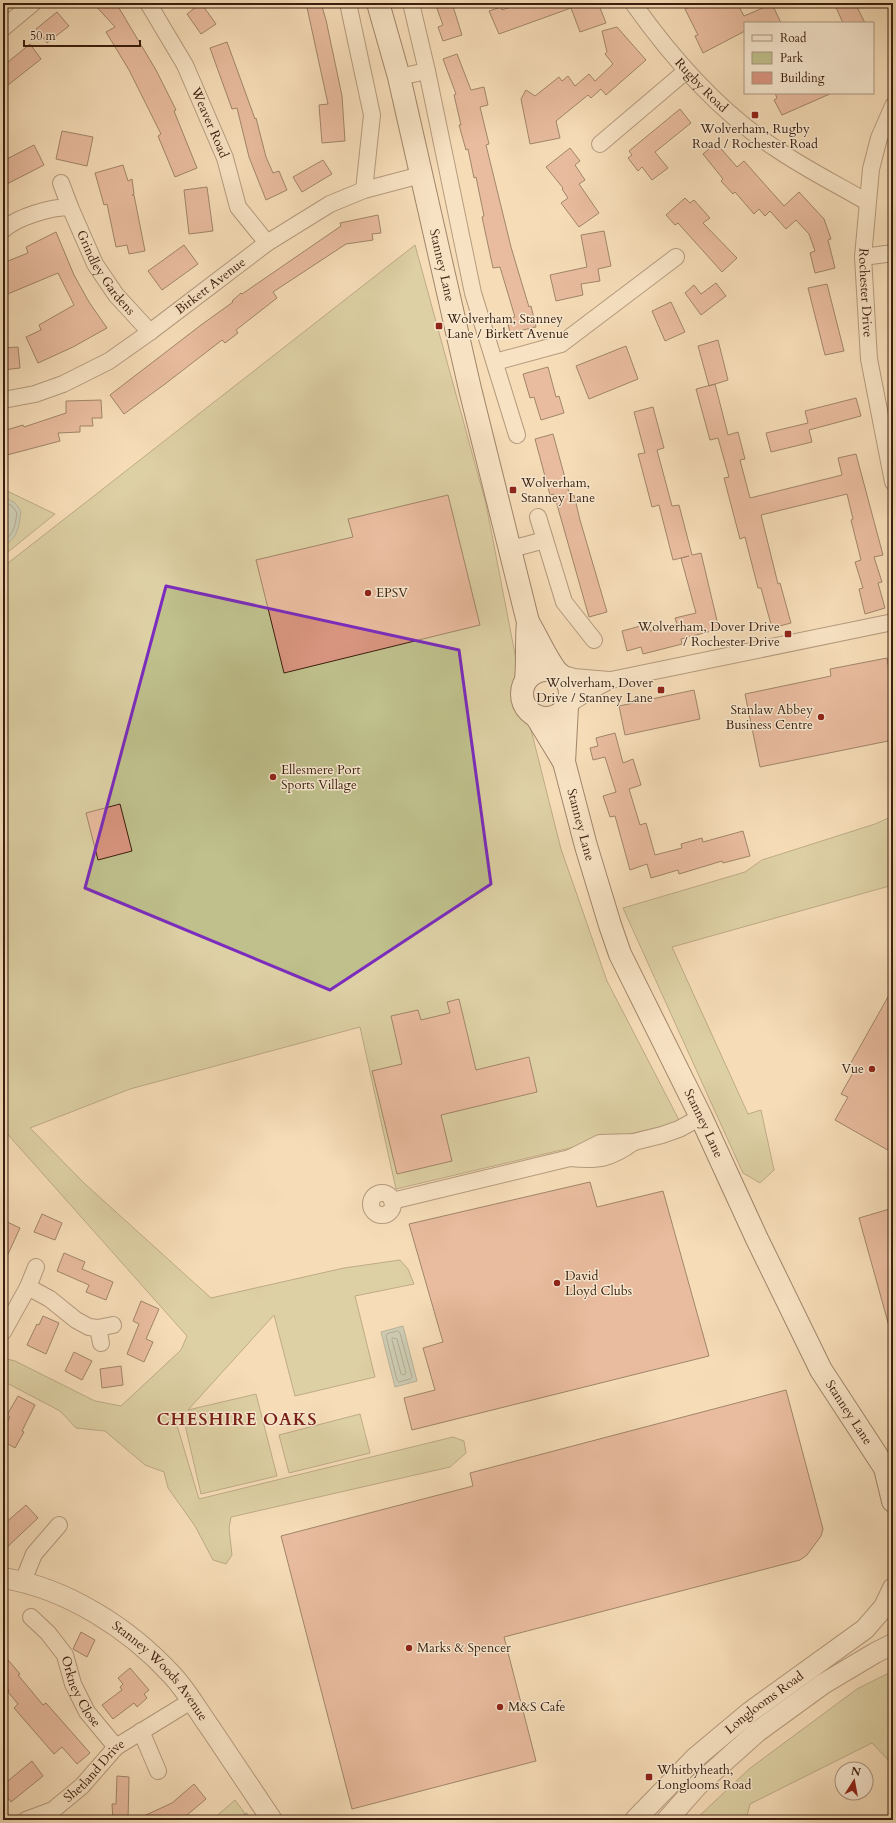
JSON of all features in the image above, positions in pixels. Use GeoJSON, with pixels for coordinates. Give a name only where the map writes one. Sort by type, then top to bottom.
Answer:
{"type":"FeatureCollection","features":[{"type":"Feature","properties":{"kind":"main road","name":"Stanney Lane"},"geometry":{"type":"LineString","coordinates":[[378,3],[399,77],[470,389],[528,622],[539,640],[549,662],[558,673]]}},
{"type":"Feature","properties":{"kind":"main road","name":"Stanney Lane"},"geometry":{"type":"LineString","coordinates":[[526,680],[526,643],[528,622]]}},
{"type":"Feature","properties":{"kind":"main road"},"geometry":{"type":"LineString","coordinates":[[550,670],[558,673],[569,684],[570,691],[567,706],[562,712],[550,718],[536,716],[528,710],[522,697],[522,689],[526,680],[536,671],[550,670]]}},
{"type":"Feature","properties":{"kind":"main road","name":"Stanney Lane"},"geometry":{"type":"LineString","coordinates":[[564,762],[567,706]]}},
{"type":"Feature","properties":{"kind":"main road","name":"Stanney Lane"},"geometry":{"type":"LineString","coordinates":[[536,716],[564,762],[588,854],[620,954],[701,1117],[757,1239],[820,1370],[889,1470],[893,1501]]}},
{"type":"Feature","properties":{"kind":"street"},"geometry":{"type":"LineString","coordinates":[[3,28],[33,3]]}},
{"type":"Feature","properties":{"kind":"street","name":"Weaver Road"},"geometry":{"type":"LineString","coordinates":[[148,3],[188,72],[224,158],[238,207],[267,243]]}},
{"type":"Feature","properties":{"kind":"street"},"geometry":{"type":"LineString","coordinates":[[348,3],[372,115],[364,190]]}},
{"type":"Feature","properties":{"kind":"street"},"geometry":{"type":"LineString","coordinates":[[411,3],[428,71],[473,293],[518,435]]}},
{"type":"Feature","properties":{"kind":"street","name":"Rugby Road"},"geometry":{"type":"LineString","coordinates":[[633,3],[686,71],[729,112],[774,148],[867,202]]}},
{"type":"Feature","properties":{"kind":"street"},"geometry":{"type":"LineString","coordinates":[[399,77],[428,71]]}},
{"type":"Feature","properties":{"kind":"street"},"geometry":{"type":"LineString","coordinates":[[600,144],[686,71]]}},
{"type":"Feature","properties":{"kind":"street","name":"Rochester Drive"},"geometry":{"type":"LineString","coordinates":[[893,106],[879,138],[870,169],[863,257],[869,359],[893,482]]}},
{"type":"Feature","properties":{"kind":"street","name":"Birkett Avenue"},"geometry":{"type":"LineString","coordinates":[[3,400],[35,394],[63,384],[109,361],[150,332],[267,243],[330,204],[364,190],[421,175]]}},
{"type":"Feature","properties":{"kind":"street","name":"Grindley Gardens"},"geometry":{"type":"LineString","coordinates":[[61,183],[95,264],[116,295],[150,332]]}},
{"type":"Feature","properties":{"kind":"street"},"geometry":{"type":"LineString","coordinates":[[3,230],[9,225],[44,211],[56,207],[70,207]]}},
{"type":"Feature","properties":{"kind":"street"},"geometry":{"type":"LineString","coordinates":[[863,257],[893,253]]}},
{"type":"Feature","properties":{"kind":"street"},"geometry":{"type":"LineString","coordinates":[[495,362],[561,344],[676,257]]}},
{"type":"Feature","properties":{"kind":"street"},"geometry":{"type":"LineString","coordinates":[[538,517],[564,602],[577,631],[594,640]]}},
{"type":"Feature","properties":{"kind":"street"},"geometry":{"type":"LineString","coordinates":[[511,549],[545,540]]}},
{"type":"Feature","properties":{"kind":"street"},"geometry":{"type":"LineString","coordinates":[[567,706],[588,692],[611,680],[893,622]]}},
{"type":"Feature","properties":{"kind":"street"},"geometry":{"type":"LineString","coordinates":[[558,673],[574,677],[611,680]]}},
{"type":"Feature","properties":{"kind":"street"},"geometry":{"type":"LineString","coordinates":[[392,1201],[570,1158],[587,1160],[606,1158],[621,1151],[634,1142],[672,1132],[701,1117]]}},
{"type":"Feature","properties":{"kind":"street"},"geometry":{"type":"LineString","coordinates":[[3,1332],[28,1287],[36,1267]]}},
{"type":"Feature","properties":{"kind":"street"},"geometry":{"type":"LineString","coordinates":[[28,1287],[50,1298],[76,1320],[89,1327],[104,1332]]}},
{"type":"Feature","properties":{"kind":"street"},"geometry":{"type":"LineString","coordinates":[[23,1581],[34,1554],[59,1525]]}},
{"type":"Feature","properties":{"kind":"street","name":"Stanney Woods Avenue"},"geometry":{"type":"LineString","coordinates":[[3,1578],[23,1581],[71,1600],[114,1625],[144,1648],[166,1670],[192,1701],[272,1820]]}},
{"type":"Feature","properties":{"kind":"street","name":"Longlooms Road"},"geometry":{"type":"LineString","coordinates":[[635,1820],[695,1758],[750,1712],[865,1629],[884,1607],[893,1588]]}},
{"type":"Feature","properties":{"kind":"street","name":"Orkney Close"},"geometry":{"type":"LineString","coordinates":[[31,1617],[48,1633],[65,1655],[73,1684],[87,1712],[116,1747]]}},
{"type":"Feature","properties":{"kind":"street","name":"Longlooms Road"},"geometry":{"type":"LineString","coordinates":[[666,1820],[698,1785],[757,1732],[823,1684],[893,1644]]}},
{"type":"Feature","properties":{"kind":"street","name":"Shetland Drive"},"geometry":{"type":"LineString","coordinates":[[26,1820],[53,1810],[82,1786],[116,1747],[140,1731],[192,1701]]}},
{"type":"Feature","properties":{"kind":"street","name":"Shetland Drive"},"geometry":{"type":"LineString","coordinates":[[140,1731],[158,1772]]}},
{"type":"Feature","properties":{"kind":"highlighted area"},"geometry":{"type":"Polygon","coordinates":[[[166,586],[459,650],[491,884],[330,990],[85,888],[166,586]]]}},
{"type":"Feature","properties":{"kind":"green space","name":"Ellesmere Port Sports Village"},"geometry":{"type":"Polygon","coordinates":[[[415,245],[486,504],[525,706],[561,849],[607,981],[680,1122],[396,1189],[360,1027],[130,1089],[30,1128],[85,1184],[211,1298],[344,1268],[400,1260],[408,1269],[414,1284],[355,1296],[375,1377],[295,1396],[274,1315],[188,1410],[256,1394],[277,1476],[201,1494],[183,1416],[176,1422],[199,1499],[453,1437],[464,1441],[466,1453],[450,1467],[231,1517],[229,1528],[232,1555],[226,1564],[213,1560],[195,1526],[168,1488],[164,1472],[145,1465],[105,1431],[76,1428],[60,1411],[3,1381],[3,1358],[15,1361],[95,1401],[121,1406],[181,1350],[187,1336],[3,1129],[3,567],[415,245]]]}},
{"type":"Feature","properties":{"kind":"green space"},"geometry":{"type":"Polygon","coordinates":[[[3,489],[55,514],[3,556],[3,489]]]}},
{"type":"Feature","properties":{"kind":"green space"},"geometry":{"type":"Polygon","coordinates":[[[893,816],[893,885],[672,947],[748,1114],[761,1110],[774,1170],[760,1183],[743,1173],[623,908],[745,872],[762,860],[875,824],[893,816]]]}},
{"type":"Feature","properties":{"kind":"green space"},"geometry":{"type":"Polygon","coordinates":[[[360,1414],[370,1453],[289,1473],[279,1435],[360,1414]]]}},
{"type":"Feature","properties":{"kind":"green space"},"geometry":{"type":"Polygon","coordinates":[[[893,1671],[893,1765],[872,1743],[750,1804],[746,1820],[695,1820],[749,1769],[857,1689],[893,1671]]]}},
{"type":"Feature","properties":{"kind":"green space"},"geometry":{"type":"Polygon","coordinates":[[[235,1800],[246,1815],[253,1820],[212,1820],[235,1800]]]}},
{"type":"Feature","properties":{"kind":"water"},"geometry":{"type":"Polygon","coordinates":[[[3,496],[15,503],[21,511],[15,536],[8,543],[3,545],[3,496]]]}},
{"type":"Feature","properties":{"kind":"water"},"geometry":{"type":"Polygon","coordinates":[[[403,1326],[417,1381],[395,1387],[381,1332],[403,1326]]]}},
{"type":"Feature","properties":{"kind":"building"},"geometry":{"type":"Polygon","coordinates":[[[93,3],[116,3],[156,70],[176,110],[174,111],[197,168],[175,177],[158,136],[161,134],[129,70],[106,32],[115,27],[93,3]]]}},
{"type":"Feature","properties":{"kind":"building"},"geometry":{"type":"Polygon","coordinates":[[[201,3],[216,24],[201,34],[187,14],[201,3]]]}},
{"type":"Feature","properties":{"kind":"building"},"geometry":{"type":"Polygon","coordinates":[[[306,3],[321,3],[326,20],[342,96],[345,141],[322,143],[319,105],[328,104],[306,3]]]}},
{"type":"Feature","properties":{"kind":"building"},"geometry":{"type":"Polygon","coordinates":[[[435,3],[452,3],[462,35],[443,41],[438,27],[443,25],[435,3]]]}},
{"type":"Feature","properties":{"kind":"building"},"geometry":{"type":"Polygon","coordinates":[[[522,3],[598,3],[606,23],[580,32],[571,8],[499,34],[489,11],[501,7],[502,10],[522,3]]]}},
{"type":"Feature","properties":{"kind":"building"},"geometry":{"type":"Polygon","coordinates":[[[697,3],[737,3],[744,16],[772,4],[781,22],[744,22],[744,32],[703,53],[695,36],[698,35],[685,9],[697,3]]]}},
{"type":"Feature","properties":{"kind":"building"},"geometry":{"type":"Polygon","coordinates":[[[834,3],[855,3],[864,22],[843,22],[834,3]]]}},
{"type":"Feature","properties":{"kind":"building"},"geometry":{"type":"Polygon","coordinates":[[[57,12],[69,26],[47,43],[36,29],[57,12]]]}},
{"type":"Feature","properties":{"kind":"building"},"geometry":{"type":"Polygon","coordinates":[[[617,27],[646,60],[606,95],[601,89],[591,98],[588,95],[556,121],[560,138],[530,144],[521,99],[526,90],[535,96],[559,77],[562,81],[568,76],[575,86],[589,74],[595,81],[613,64],[605,54],[607,52],[602,31],[617,27]]]}},
{"type":"Feature","properties":{"kind":"building"},"geometry":{"type":"Polygon","coordinates":[[[227,42],[255,119],[256,118],[266,157],[273,173],[279,171],[287,190],[266,200],[249,157],[237,108],[232,109],[210,48],[227,42]]]}},
{"type":"Feature","properties":{"kind":"building"},"geometry":{"type":"Polygon","coordinates":[[[30,44],[41,59],[3,89],[3,66],[30,44]]]}},
{"type":"Feature","properties":{"kind":"building"},"geometry":{"type":"Polygon","coordinates":[[[457,54],[471,90],[484,87],[488,105],[480,107],[489,144],[486,145],[511,247],[529,307],[531,306],[536,327],[510,333],[507,319],[515,317],[500,267],[493,268],[482,217],[484,216],[476,177],[474,178],[468,149],[466,150],[459,125],[461,125],[454,95],[456,94],[443,59],[457,54]]]}},
{"type":"Feature","properties":{"kind":"building"},"geometry":{"type":"Polygon","coordinates":[[[775,94],[830,94],[782,115],[774,100],[777,98],[775,94]]]}},
{"type":"Feature","properties":{"kind":"building"},"geometry":{"type":"Polygon","coordinates":[[[680,109],[691,123],[655,152],[668,168],[652,180],[642,167],[638,171],[628,158],[632,155],[629,151],[680,109]]]}},
{"type":"Feature","properties":{"kind":"building"},"geometry":{"type":"Polygon","coordinates":[[[62,131],[93,137],[87,166],[56,159],[62,131]]]}},
{"type":"Feature","properties":{"kind":"building"},"geometry":{"type":"Polygon","coordinates":[[[716,143],[737,167],[744,161],[784,206],[799,192],[824,219],[831,239],[828,240],[835,268],[815,273],[810,253],[815,251],[809,234],[796,220],[786,229],[770,211],[765,216],[759,209],[754,214],[735,192],[733,194],[721,181],[723,179],[703,154],[716,143]]]}},
{"type":"Feature","properties":{"kind":"building"},"geometry":{"type":"Polygon","coordinates":[[[34,145],[44,165],[3,186],[3,161],[34,145]]]}},
{"type":"Feature","properties":{"kind":"building"},"geometry":{"type":"Polygon","coordinates":[[[570,148],[580,161],[575,165],[585,180],[579,184],[599,213],[579,227],[561,203],[568,198],[562,189],[563,188],[546,167],[570,148]]]}},
{"type":"Feature","properties":{"kind":"building"},"geometry":{"type":"Polygon","coordinates":[[[323,160],[332,174],[302,192],[293,177],[323,160]]]}},
{"type":"Feature","properties":{"kind":"building"},"geometry":{"type":"Polygon","coordinates":[[[123,165],[128,181],[132,179],[134,194],[132,195],[134,195],[145,251],[129,254],[127,245],[116,247],[107,204],[104,205],[95,173],[123,165]]]}},
{"type":"Feature","properties":{"kind":"building"},"geometry":{"type":"Polygon","coordinates":[[[207,187],[213,231],[189,234],[184,190],[207,187]]]}},
{"type":"Feature","properties":{"kind":"building"},"geometry":{"type":"Polygon","coordinates":[[[685,198],[690,203],[694,200],[710,218],[703,223],[737,258],[722,272],[678,223],[675,225],[666,215],[685,198]]]}},
{"type":"Feature","properties":{"kind":"building"},"geometry":{"type":"Polygon","coordinates":[[[378,215],[381,233],[372,234],[373,240],[346,244],[273,292],[277,298],[236,330],[238,333],[225,343],[222,340],[124,414],[110,395],[233,302],[232,301],[241,293],[242,294],[341,226],[340,223],[378,215]]]}},
{"type":"Feature","properties":{"kind":"building"},"geometry":{"type":"Polygon","coordinates":[[[604,231],[611,266],[598,269],[600,281],[581,284],[583,295],[556,301],[550,275],[587,267],[581,235],[604,231]]]}},
{"type":"Feature","properties":{"kind":"building"},"geometry":{"type":"Polygon","coordinates":[[[56,232],[74,275],[89,302],[107,328],[73,347],[38,363],[26,337],[41,330],[39,325],[74,305],[58,273],[3,296],[3,263],[28,253],[26,247],[56,232]]]}},
{"type":"Feature","properties":{"kind":"building"},"geometry":{"type":"Polygon","coordinates":[[[184,245],[198,264],[162,290],[148,271],[184,245]]]}},
{"type":"Feature","properties":{"kind":"building"},"geometry":{"type":"Polygon","coordinates":[[[716,283],[726,296],[701,315],[685,293],[694,285],[701,294],[716,283]]]}},
{"type":"Feature","properties":{"kind":"building"},"geometry":{"type":"Polygon","coordinates":[[[827,284],[844,351],[825,355],[808,288],[827,284]]]}},
{"type":"Feature","properties":{"kind":"building"},"geometry":{"type":"Polygon","coordinates":[[[671,302],[685,332],[665,341],[652,311],[671,302]]]}},
{"type":"Feature","properties":{"kind":"building"},"geometry":{"type":"Polygon","coordinates":[[[718,340],[728,380],[709,386],[698,346],[718,340]]]}},
{"type":"Feature","properties":{"kind":"building"},"geometry":{"type":"Polygon","coordinates":[[[626,346],[638,379],[589,399],[576,366],[626,346]]]}},
{"type":"Feature","properties":{"kind":"building"},"geometry":{"type":"Polygon","coordinates":[[[18,347],[20,368],[3,370],[3,348],[18,347]]]}},
{"type":"Feature","properties":{"kind":"building"},"geometry":{"type":"Polygon","coordinates":[[[548,367],[556,397],[559,396],[564,413],[541,420],[534,397],[530,398],[523,374],[548,367]]]}},
{"type":"Feature","properties":{"kind":"building"},"geometry":{"type":"Polygon","coordinates":[[[715,384],[728,435],[738,432],[745,459],[740,460],[750,498],[842,475],[838,458],[856,454],[883,555],[874,557],[882,582],[878,583],[885,608],[865,614],[859,589],[863,588],[855,562],[861,560],[851,520],[853,519],[847,494],[761,515],[778,584],[780,583],[791,623],[772,628],[761,588],[758,588],[745,537],[740,539],[724,478],[729,477],[718,438],[710,440],[696,389],[715,384]]]}},
{"type":"Feature","properties":{"kind":"building"},"geometry":{"type":"Polygon","coordinates":[[[856,398],[861,416],[809,430],[812,442],[771,452],[766,433],[808,423],[805,411],[856,398]]]}},
{"type":"Feature","properties":{"kind":"building"},"geometry":{"type":"Polygon","coordinates":[[[101,400],[102,418],[92,418],[93,426],[80,426],[80,432],[58,433],[60,441],[7,455],[3,441],[3,431],[23,425],[24,427],[66,413],[66,401],[101,400]]]}},
{"type":"Feature","properties":{"kind":"building"},"geometry":{"type":"Polygon","coordinates":[[[653,407],[664,448],[657,450],[672,506],[679,505],[692,555],[701,553],[719,629],[681,639],[682,644],[643,654],[641,647],[627,651],[622,631],[648,624],[650,631],[677,624],[675,618],[696,613],[681,558],[673,560],[659,505],[652,507],[638,454],[645,453],[634,412],[653,407]]]}},
{"type":"Feature","properties":{"kind":"building"},"geometry":{"type":"Polygon","coordinates":[[[553,434],[570,496],[574,495],[607,612],[589,617],[554,494],[550,495],[535,439],[553,434]]]}},
{"type":"Feature","properties":{"kind":"building","name":"EPSV"},"geometry":{"type":"Polygon","coordinates":[[[448,495],[480,625],[284,673],[256,560],[353,537],[348,519],[448,495]]]}},
{"type":"Feature","properties":{"kind":"building","name":"Stanlaw Abbey Business Centre"},"geometry":{"type":"Polygon","coordinates":[[[887,658],[890,675],[893,675],[893,740],[760,767],[745,694],[831,676],[830,669],[887,658]]]}},
{"type":"Feature","properties":{"kind":"building"},"geometry":{"type":"Polygon","coordinates":[[[694,690],[700,719],[625,735],[619,706],[694,690]]]}},
{"type":"Feature","properties":{"kind":"building"},"geometry":{"type":"Polygon","coordinates":[[[615,733],[623,763],[633,759],[641,785],[629,789],[640,825],[646,823],[655,855],[682,848],[681,844],[702,838],[703,842],[743,831],[750,856],[723,863],[722,861],[679,874],[678,870],[651,878],[647,864],[630,870],[615,816],[610,817],[603,796],[616,792],[605,757],[593,760],[590,748],[598,746],[596,738],[615,733]]]}},
{"type":"Feature","properties":{"kind":"building"},"geometry":{"type":"Polygon","coordinates":[[[120,804],[132,851],[98,860],[86,813],[120,804]]]}},
{"type":"Feature","properties":{"kind":"building","name":"Vue"},"geometry":{"type":"Polygon","coordinates":[[[893,988],[893,1153],[835,1120],[848,1097],[841,1094],[854,1071],[848,1068],[893,988]]]}},
{"type":"Feature","properties":{"kind":"building"},"geometry":{"type":"Polygon","coordinates":[[[459,999],[476,1070],[529,1057],[537,1092],[441,1115],[452,1161],[397,1174],[372,1071],[402,1064],[391,1016],[418,1010],[421,1020],[450,1013],[447,1002],[459,999]]]}},
{"type":"Feature","properties":{"kind":"building","name":"David Lloyd Clubs"},"geometry":{"type":"Polygon","coordinates":[[[590,1182],[597,1207],[663,1191],[709,1356],[412,1430],[404,1398],[435,1390],[423,1348],[443,1342],[409,1224],[590,1182]]]}},
{"type":"Feature","properties":{"kind":"building"},"geometry":{"type":"Polygon","coordinates":[[[893,1208],[893,1325],[889,1326],[859,1218],[893,1208]]]}},
{"type":"Feature","properties":{"kind":"building"},"geometry":{"type":"Polygon","coordinates":[[[42,1214],[62,1223],[55,1240],[34,1232],[42,1214]]]}},
{"type":"Feature","properties":{"kind":"building"},"geometry":{"type":"Polygon","coordinates":[[[3,1220],[20,1228],[3,1265],[3,1220]]]}},
{"type":"Feature","properties":{"kind":"building"},"geometry":{"type":"Polygon","coordinates":[[[64,1253],[85,1262],[82,1269],[113,1282],[106,1300],[86,1292],[89,1285],[57,1271],[64,1253]]]}},
{"type":"Feature","properties":{"kind":"building"},"geometry":{"type":"Polygon","coordinates":[[[141,1301],[159,1309],[146,1339],[153,1342],[144,1362],[127,1354],[139,1324],[133,1321],[141,1301]]]}},
{"type":"Feature","properties":{"kind":"building"},"geometry":{"type":"Polygon","coordinates":[[[43,1316],[59,1323],[46,1354],[27,1345],[37,1324],[39,1325],[43,1316]]]}},
{"type":"Feature","properties":{"kind":"building"},"geometry":{"type":"Polygon","coordinates":[[[74,1352],[92,1361],[82,1380],[65,1371],[74,1352]]]}},
{"type":"Feature","properties":{"kind":"building"},"geometry":{"type":"Polygon","coordinates":[[[121,1366],[123,1385],[102,1388],[100,1369],[121,1366]]]}},
{"type":"Feature","properties":{"kind":"building"},"geometry":{"type":"Polygon","coordinates":[[[786,1390],[823,1529],[821,1536],[807,1555],[800,1560],[504,1637],[536,1761],[352,1809],[281,1536],[473,1486],[470,1473],[786,1390]]]}},
{"type":"Feature","properties":{"kind":"building"},"geometry":{"type":"Polygon","coordinates":[[[18,1396],[35,1405],[22,1431],[24,1432],[15,1448],[3,1441],[3,1429],[10,1417],[7,1415],[18,1396]]]}},
{"type":"Feature","properties":{"kind":"building"},"geometry":{"type":"Polygon","coordinates":[[[26,1505],[38,1518],[3,1551],[3,1525],[26,1505]]]}},
{"type":"Feature","properties":{"kind":"building"},"geometry":{"type":"Polygon","coordinates":[[[81,1632],[95,1640],[87,1657],[73,1649],[81,1632]]]}},
{"type":"Feature","properties":{"kind":"building"},"geometry":{"type":"Polygon","coordinates":[[[3,1654],[43,1705],[46,1703],[90,1753],[77,1764],[62,1747],[54,1754],[14,1708],[18,1704],[3,1683],[3,1654]]]}},
{"type":"Feature","properties":{"kind":"building"},"geometry":{"type":"Polygon","coordinates":[[[130,1668],[149,1690],[144,1694],[147,1698],[137,1707],[134,1703],[113,1719],[102,1705],[122,1690],[120,1687],[123,1684],[118,1678],[130,1668]]]}},
{"type":"Feature","properties":{"kind":"building"},"geometry":{"type":"Polygon","coordinates":[[[32,1761],[43,1776],[11,1802],[3,1792],[3,1785],[32,1761]]]}},
{"type":"Feature","properties":{"kind":"building"},"geometry":{"type":"Polygon","coordinates":[[[117,1776],[129,1777],[128,1820],[113,1820],[112,1804],[116,1804],[117,1776]]]}},
{"type":"Feature","properties":{"kind":"building"},"geometry":{"type":"Polygon","coordinates":[[[194,1784],[206,1799],[181,1820],[135,1820],[172,1803],[194,1784]]]}},
{"type":"Feature","properties":{"kind":"waterway"},"geometry":{"type":"LineString","coordinates":[[240,1820],[246,1815]]}},
{"type":"Feature","properties":{"kind":"place","name":"Wolverham, Rugby Road / Rochester Road"},"geometry":{"type":"Point","coordinates":[755,115]}},
{"type":"Feature","properties":{"kind":"place","name":"Wolverham, Stanney Lane / Birkett Avenue"},"geometry":{"type":"Point","coordinates":[439,326]}},
{"type":"Feature","properties":{"kind":"place","name":"Wolverham, Stanney Lane"},"geometry":{"type":"Point","coordinates":[513,490]}},
{"type":"Feature","properties":{"kind":"place","name":"EPSV"},"geometry":{"type":"Point","coordinates":[368,593]}},
{"type":"Feature","properties":{"kind":"place","name":"Wolverham, Dover Drive / Rochester Drive"},"geometry":{"type":"Point","coordinates":[788,634]}},
{"type":"Feature","properties":{"kind":"place","name":"Wolverham, Dover Drive / Stanney Lane"},"geometry":{"type":"Point","coordinates":[661,690]}},
{"type":"Feature","properties":{"kind":"place","name":"Stanlaw Abbey Business Centre"},"geometry":{"type":"Point","coordinates":[821,717]}},
{"type":"Feature","properties":{"kind":"place","name":"Ellesmere Port Sports Village"},"geometry":{"type":"Point","coordinates":[273,777]}},
{"type":"Feature","properties":{"kind":"place","name":"Vue"},"geometry":{"type":"Point","coordinates":[872,1069]}},
{"type":"Feature","properties":{"kind":"place","name":"David Lloyd Clubs"},"geometry":{"type":"Point","coordinates":[557,1283]}},
{"type":"Feature","properties":{"kind":"place","name":"Marks & Spencer"},"geometry":{"type":"Point","coordinates":[409,1648]}},
{"type":"Feature","properties":{"kind":"place","name":"M&S Cafe"},"geometry":{"type":"Point","coordinates":[500,1707]}},
{"type":"Feature","properties":{"kind":"place","name":"Whitbyheath, Longlooms Road"},"geometry":{"type":"Point","coordinates":[649,1777]}},
{"type":"Feature","properties":{"kind":"district","name":"CHESHIRE OAKS"},"geometry":{"type":"Point","coordinates":[237,1419]}}]}
